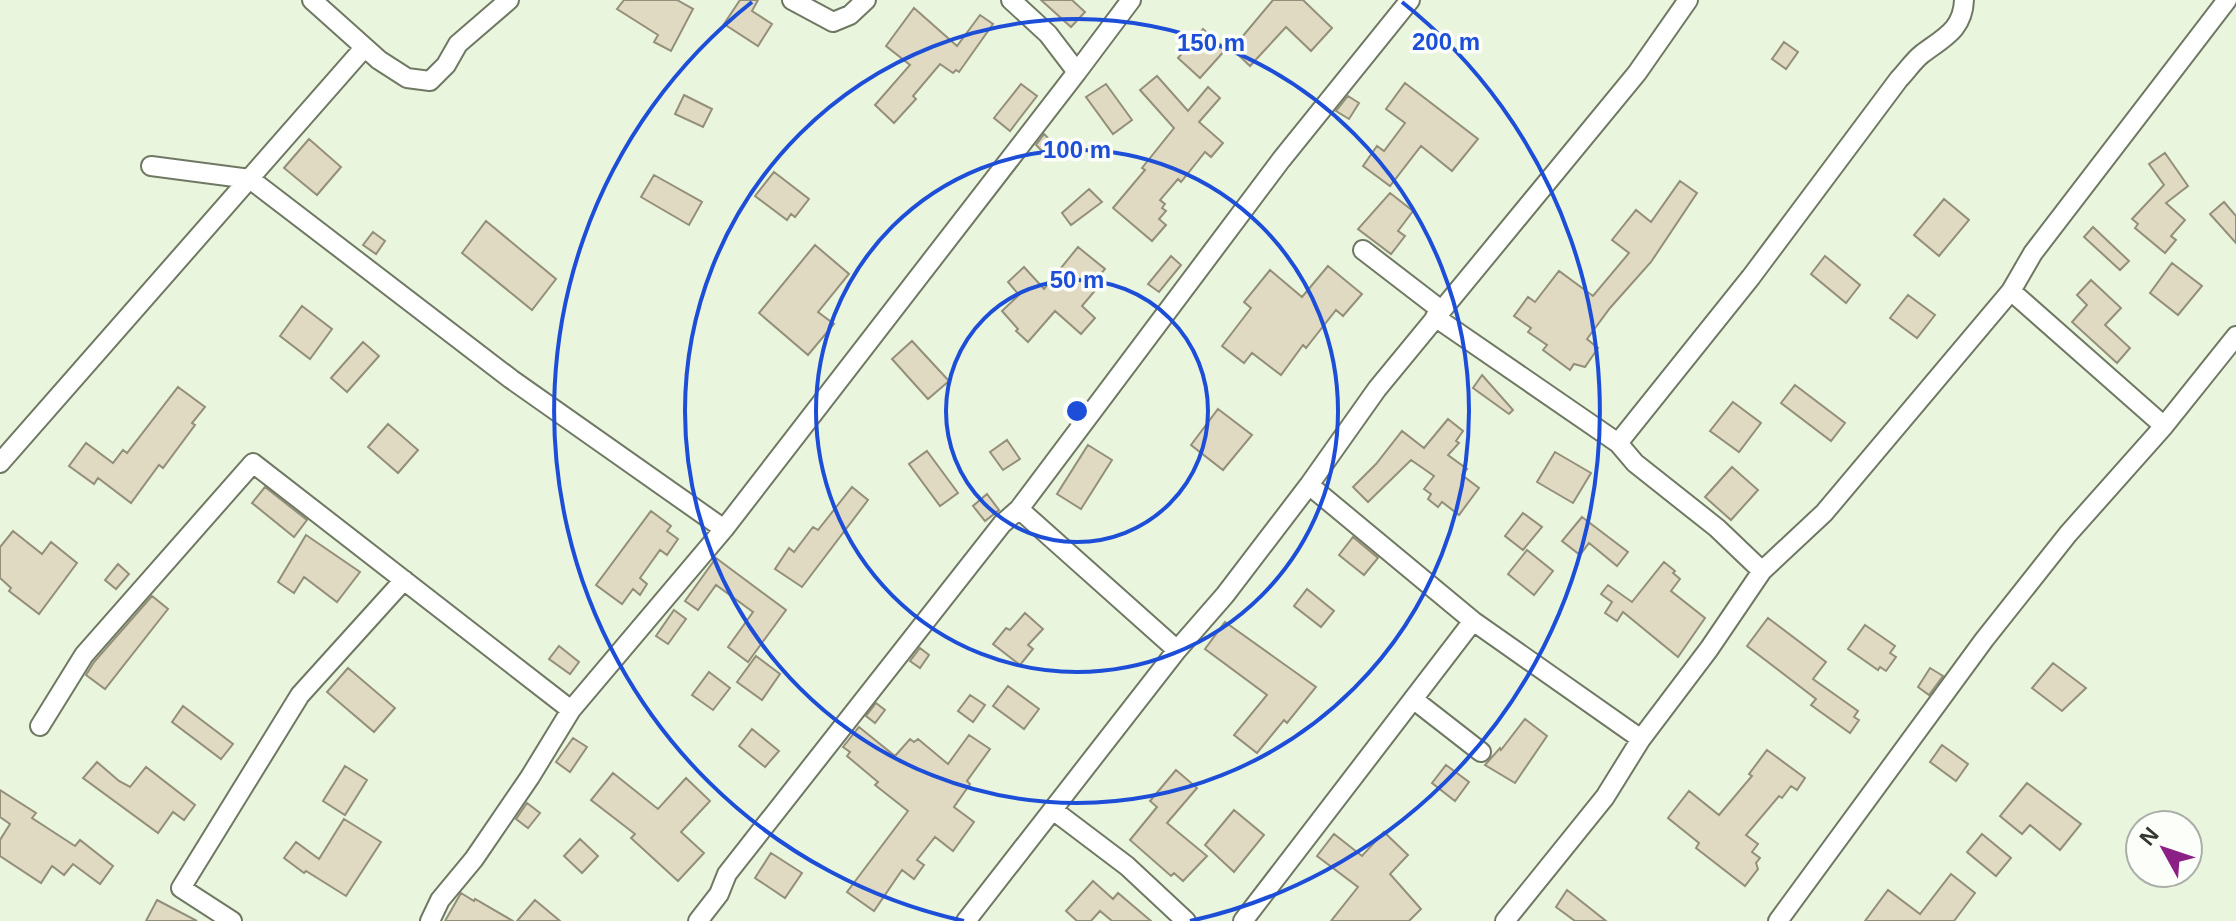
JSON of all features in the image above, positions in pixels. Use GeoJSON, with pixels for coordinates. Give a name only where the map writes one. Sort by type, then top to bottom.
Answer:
{"type":"FeatureCollection","features":[{"type":"Feature","properties":{"kind":"street"},"geometry":{"type":"LineString","coordinates":[[312,0],[364,48],[407,78],[430,81],[446,65],[458,44],[509,0]]}},
{"type":"Feature","properties":{"kind":"street"},"geometry":{"type":"LineString","coordinates":[[792,0],[833,22],[850,15],[866,0]]}},
{"type":"Feature","properties":{"kind":"street"},"geometry":{"type":"LineString","coordinates":[[1011,0],[1048,34],[1077,72]]}},
{"type":"Feature","properties":{"kind":"street"},"geometry":{"type":"LineString","coordinates":[[430,921],[440,900],[474,859],[571,710],[724,529],[1131,0]]}},
{"type":"Feature","properties":{"kind":"street"},"geometry":{"type":"LineString","coordinates":[[698,921],[719,894],[727,874],[1002,524],[1019,509],[1281,160],[1410,0]]}},
{"type":"Feature","properties":{"kind":"street"},"geometry":{"type":"LineString","coordinates":[[966,921],[1177,650],[1225,595],[1377,389],[1637,73],[1688,0]]}},
{"type":"Feature","properties":{"kind":"street"},"geometry":{"type":"LineString","coordinates":[[1618,443],[1751,277],[1899,79],[1914,61],[1957,26],[1964,0]]}},
{"type":"Feature","properties":{"kind":"street"},"geometry":{"type":"LineString","coordinates":[[1505,921],[1605,797],[1641,739],[1709,649],[1762,571],[1824,513],[2011,291],[2033,253],[2227,0]]}},
{"type":"Feature","properties":{"kind":"street"},"geometry":{"type":"LineString","coordinates":[[0,463],[364,48]]}},
{"type":"Feature","properties":{"kind":"street"},"geometry":{"type":"LineString","coordinates":[[151,166],[250,179],[511,379],[724,529]]}},
{"type":"Feature","properties":{"kind":"street"},"geometry":{"type":"LineString","coordinates":[[1363,250],[1438,314],[1618,443],[1635,463],[1717,528],[1762,571]]}},
{"type":"Feature","properties":{"kind":"street"},"geometry":{"type":"LineString","coordinates":[[2011,291],[2164,426]]}},
{"type":"Feature","properties":{"kind":"street"},"geometry":{"type":"LineString","coordinates":[[1778,921],[1984,640],[2068,534],[2164,426],[2236,336]]}},
{"type":"Feature","properties":{"kind":"street"},"geometry":{"type":"LineString","coordinates":[[40,726],[84,655],[253,463],[571,710]]}},
{"type":"Feature","properties":{"kind":"street"},"geometry":{"type":"LineString","coordinates":[[1309,485],[1473,621],[1641,739]]}},
{"type":"Feature","properties":{"kind":"street"},"geometry":{"type":"LineString","coordinates":[[1019,509],[1177,650]]}},
{"type":"Feature","properties":{"kind":"street"},"geometry":{"type":"LineString","coordinates":[[232,921],[181,888],[300,695],[404,580]]}},
{"type":"Feature","properties":{"kind":"street"},"geometry":{"type":"LineString","coordinates":[[1243,921],[1473,621]]}},
{"type":"Feature","properties":{"kind":"street"},"geometry":{"type":"LineString","coordinates":[[1413,699],[1481,752]]}},
{"type":"Feature","properties":{"kind":"street"},"geometry":{"type":"LineString","coordinates":[[1053,810],[1127,866],[1186,921]]}},
{"type":"Feature","properties":{"kind":"building"},"geometry":{"type":"Polygon","coordinates":[[[624,0],[677,0],[693,9],[671,51],[654,42],[658,35],[617,9],[624,0]]]}},
{"type":"Feature","properties":{"kind":"building"},"geometry":{"type":"Polygon","coordinates":[[[740,0],[758,0],[752,11],[772,24],[758,46],[724,24],[740,0]]]}},
{"type":"Feature","properties":{"kind":"building"},"geometry":{"type":"Polygon","coordinates":[[[1041,0],[1072,0],[1085,12],[1071,27],[1041,0]]]}},
{"type":"Feature","properties":{"kind":"building"},"geometry":{"type":"Polygon","coordinates":[[[1273,0],[1303,0],[1332,28],[1311,51],[1286,27],[1250,66],[1232,49],[1273,0]]]}},
{"type":"Feature","properties":{"kind":"building"},"geometry":{"type":"Polygon","coordinates":[[[914,8],[957,46],[980,15],[993,24],[959,72],[956,70],[953,73],[940,64],[913,96],[916,99],[894,123],[875,105],[910,65],[886,46],[914,8]]]}},
{"type":"Feature","properties":{"kind":"building"},"geometry":{"type":"Polygon","coordinates":[[[1203,29],[1226,49],[1200,78],[1178,58],[1203,29]]]}},
{"type":"Feature","properties":{"kind":"building"},"geometry":{"type":"Polygon","coordinates":[[[1784,42],[1798,52],[1786,69],[1772,59],[1784,42]]]}},
{"type":"Feature","properties":{"kind":"building"},"geometry":{"type":"Polygon","coordinates":[[[1157,76],[1188,111],[1208,87],[1220,98],[1199,122],[1223,143],[1211,157],[1205,152],[1181,182],[1178,179],[1160,200],[1165,204],[1162,208],[1166,211],[1159,219],[1166,225],[1152,241],[1113,208],[1145,170],[1142,168],[1174,128],[1140,90],[1157,76]]]}},
{"type":"Feature","properties":{"kind":"building"},"geometry":{"type":"Polygon","coordinates":[[[1405,83],[1478,139],[1452,171],[1421,146],[1390,186],[1363,166],[1377,146],[1384,151],[1405,123],[1386,109],[1405,83]]]}},
{"type":"Feature","properties":{"kind":"building"},"geometry":{"type":"Polygon","coordinates":[[[1021,84],[1037,96],[1010,131],[994,118],[1021,84]]]}},
{"type":"Feature","properties":{"kind":"building"},"geometry":{"type":"Polygon","coordinates":[[[1106,84],[1132,120],[1113,134],[1086,97],[1106,84]]]}},
{"type":"Feature","properties":{"kind":"building"},"geometry":{"type":"Polygon","coordinates":[[[684,95],[712,109],[703,127],[675,114],[684,95]]]}},
{"type":"Feature","properties":{"kind":"building"},"geometry":{"type":"Polygon","coordinates":[[[1348,96],[1359,103],[1349,119],[1336,111],[1348,96]]]}},
{"type":"Feature","properties":{"kind":"building"},"geometry":{"type":"Polygon","coordinates":[[[1044,134],[1055,145],[1045,154],[1036,145],[1044,134]]]}},
{"type":"Feature","properties":{"kind":"building"},"geometry":{"type":"Polygon","coordinates":[[[309,139],[341,167],[317,195],[284,168],[309,139]]]}},
{"type":"Feature","properties":{"kind":"building"},"geometry":{"type":"Polygon","coordinates":[[[2165,153],[2188,186],[2166,203],[2185,220],[2171,236],[2176,240],[2165,253],[2135,228],[2138,224],[2132,219],[2164,185],[2149,164],[2165,153]]]}},
{"type":"Feature","properties":{"kind":"building"},"geometry":{"type":"Polygon","coordinates":[[[774,172],[809,199],[795,217],[791,214],[787,220],[755,196],[774,172]]]}},
{"type":"Feature","properties":{"kind":"building"},"geometry":{"type":"Polygon","coordinates":[[[654,175],[702,202],[689,225],[641,197],[654,175]]]}},
{"type":"Feature","properties":{"kind":"building"},"geometry":{"type":"Polygon","coordinates":[[[1680,181],[1697,193],[1651,262],[1587,339],[1598,348],[1585,367],[1574,364],[1570,370],[1543,350],[1547,345],[1528,332],[1531,328],[1514,316],[1528,297],[1535,302],[1559,271],[1593,296],[1629,253],[1612,240],[1636,210],[1651,222],[1680,181]]]}},
{"type":"Feature","properties":{"kind":"building"},"geometry":{"type":"Polygon","coordinates":[[[1089,189],[1102,202],[1071,225],[1062,213],[1089,189]]]}},
{"type":"Feature","properties":{"kind":"building"},"geometry":{"type":"Polygon","coordinates":[[[1390,193],[1413,211],[1398,231],[1405,236],[1391,254],[1358,229],[1390,193]]]}},
{"type":"Feature","properties":{"kind":"building"},"geometry":{"type":"Polygon","coordinates":[[[1944,199],[1969,220],[1939,256],[1914,235],[1944,199]]]}},
{"type":"Feature","properties":{"kind":"building"},"geometry":{"type":"Polygon","coordinates":[[[2224,202],[2236,216],[2236,243],[2210,214],[2224,202]]]}},
{"type":"Feature","properties":{"kind":"building"},"geometry":{"type":"Polygon","coordinates":[[[486,221],[556,279],[532,310],[462,253],[486,221]]]}},
{"type":"Feature","properties":{"kind":"building"},"geometry":{"type":"Polygon","coordinates":[[[2093,227],[2129,261],[2120,270],[2084,237],[2093,227]]]}},
{"type":"Feature","properties":{"kind":"building"},"geometry":{"type":"Polygon","coordinates":[[[373,232],[385,241],[376,254],[363,245],[373,232]]]}},
{"type":"Feature","properties":{"kind":"building"},"geometry":{"type":"Polygon","coordinates":[[[815,245],[849,274],[818,312],[834,324],[808,355],[759,313],[815,245]]]}},
{"type":"Feature","properties":{"kind":"building"},"geometry":{"type":"Polygon","coordinates":[[[1078,247],[1105,269],[1099,276],[1104,280],[1082,306],[1095,318],[1081,334],[1055,311],[1028,342],[1002,311],[1019,295],[1008,282],[1024,267],[1044,289],[1078,247]]]}},
{"type":"Feature","properties":{"kind":"building"},"geometry":{"type":"Polygon","coordinates":[[[1171,256],[1181,265],[1159,292],[1148,284],[1171,256]]]}},
{"type":"Feature","properties":{"kind":"building"},"geometry":{"type":"Polygon","coordinates":[[[1825,256],[1860,285],[1846,303],[1811,274],[1825,256]]]}},
{"type":"Feature","properties":{"kind":"building"},"geometry":{"type":"Polygon","coordinates":[[[2172,263],[2202,286],[2178,315],[2150,293],[2172,263]]]}},
{"type":"Feature","properties":{"kind":"building"},"geometry":{"type":"Polygon","coordinates":[[[1328,266],[1362,294],[1343,316],[1336,310],[1306,348],[1303,345],[1281,375],[1252,353],[1244,363],[1222,346],[1251,308],[1244,302],[1270,270],[1302,297],[1328,266]]]}},
{"type":"Feature","properties":{"kind":"building"},"geometry":{"type":"Polygon","coordinates":[[[2091,280],[2121,308],[2105,325],[2130,348],[2117,363],[2072,322],[2087,305],[2077,295],[2091,280]]]}},
{"type":"Feature","properties":{"kind":"building"},"geometry":{"type":"Polygon","coordinates":[[[1908,295],[1935,315],[1917,338],[1890,318],[1908,295]]]}},
{"type":"Feature","properties":{"kind":"building"},"geometry":{"type":"Polygon","coordinates":[[[302,306],[332,329],[310,359],[280,336],[302,306]]]}},
{"type":"Feature","properties":{"kind":"building"},"geometry":{"type":"Polygon","coordinates":[[[912,341],[949,381],[928,399],[892,359],[912,341]]]}},
{"type":"Feature","properties":{"kind":"building"},"geometry":{"type":"Polygon","coordinates":[[[363,342],[379,356],[347,392],[331,378],[363,342]]]}},
{"type":"Feature","properties":{"kind":"building"},"geometry":{"type":"Polygon","coordinates":[[[1482,375],[1513,410],[1509,414],[1473,388],[1482,375]]]}},
{"type":"Feature","properties":{"kind":"building"},"geometry":{"type":"Polygon","coordinates":[[[1795,385],[1845,423],[1831,441],[1781,403],[1795,385]]]}},
{"type":"Feature","properties":{"kind":"building"},"geometry":{"type":"Polygon","coordinates":[[[178,387],[205,407],[163,468],[159,465],[131,503],[98,478],[94,484],[69,466],[86,443],[113,463],[123,450],[127,453],[178,387]]]}},
{"type":"Feature","properties":{"kind":"building"},"geometry":{"type":"Polygon","coordinates":[[[1733,402],[1761,423],[1739,452],[1710,431],[1733,402]]]}},
{"type":"Feature","properties":{"kind":"building"},"geometry":{"type":"Polygon","coordinates":[[[1218,409],[1252,435],[1223,470],[1191,445],[1218,409]]]}},
{"type":"Feature","properties":{"kind":"building"},"geometry":{"type":"Polygon","coordinates":[[[1448,419],[1463,431],[1456,441],[1459,443],[1448,455],[1467,469],[1462,475],[1479,488],[1459,515],[1442,502],[1438,507],[1428,499],[1431,494],[1424,489],[1434,476],[1411,460],[1368,502],[1353,487],[1402,431],[1424,448],[1448,419]]]}},
{"type":"Feature","properties":{"kind":"building"},"geometry":{"type":"Polygon","coordinates":[[[388,424],[418,450],[398,473],[368,447],[388,424]]]}},
{"type":"Feature","properties":{"kind":"building"},"geometry":{"type":"Polygon","coordinates":[[[1007,440],[1020,459],[1003,470],[990,452],[1007,440]]]}},
{"type":"Feature","properties":{"kind":"building"},"geometry":{"type":"Polygon","coordinates":[[[1088,445],[1112,460],[1081,509],[1057,494],[1088,445]]]}},
{"type":"Feature","properties":{"kind":"building"},"geometry":{"type":"Polygon","coordinates":[[[927,451],[958,493],[940,506],[909,464],[927,451]]]}},
{"type":"Feature","properties":{"kind":"building"},"geometry":{"type":"Polygon","coordinates":[[[1555,452],[1591,473],[1573,503],[1537,482],[1555,452]]]}},
{"type":"Feature","properties":{"kind":"building"},"geometry":{"type":"Polygon","coordinates":[[[1732,467],[1758,490],[1731,520],[1705,497],[1732,467]]]}},
{"type":"Feature","properties":{"kind":"building"},"geometry":{"type":"Polygon","coordinates":[[[265,487],[307,520],[294,537],[252,503],[265,487]]]}},
{"type":"Feature","properties":{"kind":"building"},"geometry":{"type":"Polygon","coordinates":[[[852,487],[868,500],[802,587],[775,569],[789,548],[794,552],[813,527],[818,530],[852,487]]]}},
{"type":"Feature","properties":{"kind":"building"},"geometry":{"type":"Polygon","coordinates":[[[987,494],[999,510],[985,521],[973,506],[987,494]]]}},
{"type":"Feature","properties":{"kind":"building"},"geometry":{"type":"Polygon","coordinates":[[[651,511],[671,526],[667,531],[678,539],[667,555],[660,550],[640,578],[647,584],[640,595],[633,589],[622,604],[596,585],[651,511]]]}},
{"type":"Feature","properties":{"kind":"building"},"geometry":{"type":"Polygon","coordinates":[[[1523,513],[1542,527],[1523,550],[1505,536],[1523,513]]]}},
{"type":"Feature","properties":{"kind":"building"},"geometry":{"type":"Polygon","coordinates":[[[1582,517],[1628,552],[1617,566],[1589,543],[1580,555],[1562,541],[1582,517]]]}},
{"type":"Feature","properties":{"kind":"building"},"geometry":{"type":"Polygon","coordinates":[[[13,531],[42,554],[51,542],[77,563],[39,614],[9,591],[11,588],[0,578],[0,547],[13,531]]]}},
{"type":"Feature","properties":{"kind":"building"},"geometry":{"type":"Polygon","coordinates":[[[306,535],[360,572],[337,602],[304,577],[294,593],[278,582],[306,535]]]}},
{"type":"Feature","properties":{"kind":"building"},"geometry":{"type":"Polygon","coordinates":[[[1353,537],[1378,558],[1364,575],[1339,555],[1353,537]]]}},
{"type":"Feature","properties":{"kind":"building"},"geometry":{"type":"Polygon","coordinates":[[[1527,550],[1553,571],[1534,595],[1508,574],[1527,550]]]}},
{"type":"Feature","properties":{"kind":"building"},"geometry":{"type":"Polygon","coordinates":[[[716,558],[786,610],[748,662],[728,647],[753,612],[716,585],[698,610],[685,601],[716,558]]]}},
{"type":"Feature","properties":{"kind":"building"},"geometry":{"type":"Polygon","coordinates":[[[1664,562],[1680,579],[1671,591],[1705,618],[1678,657],[1623,612],[1617,621],[1605,613],[1612,602],[1601,594],[1608,585],[1632,602],[1664,562]]]}},
{"type":"Feature","properties":{"kind":"building"},"geometry":{"type":"Polygon","coordinates":[[[118,564],[129,574],[116,589],[105,580],[118,564]]]}},
{"type":"Feature","properties":{"kind":"building"},"geometry":{"type":"Polygon","coordinates":[[[1307,589],[1334,611],[1321,627],[1294,606],[1307,589]]]}},
{"type":"Feature","properties":{"kind":"building"},"geometry":{"type":"Polygon","coordinates":[[[152,596],[168,609],[105,689],[86,675],[152,596]]]}},
{"type":"Feature","properties":{"kind":"building"},"geometry":{"type":"Polygon","coordinates":[[[674,610],[686,619],[668,644],[656,636],[674,610]]]}},
{"type":"Feature","properties":{"kind":"building"},"geometry":{"type":"Polygon","coordinates":[[[1025,613],[1043,629],[1028,645],[1033,649],[1020,665],[993,644],[1006,628],[1010,630],[1025,613]]]}},
{"type":"Feature","properties":{"kind":"building"},"geometry":{"type":"Polygon","coordinates":[[[1768,618],[1826,662],[1813,679],[1858,711],[1854,717],[1859,720],[1850,733],[1811,705],[1816,699],[1747,646],[1768,618]]]}},
{"type":"Feature","properties":{"kind":"building"},"geometry":{"type":"Polygon","coordinates":[[[1225,622],[1316,687],[1257,753],[1234,735],[1267,695],[1205,649],[1225,622]]]}},
{"type":"Feature","properties":{"kind":"building"},"geometry":{"type":"Polygon","coordinates":[[[1865,625],[1895,646],[1890,653],[1896,657],[1886,671],[1880,667],[1878,670],[1848,649],[1865,625]]]}},
{"type":"Feature","properties":{"kind":"building"},"geometry":{"type":"Polygon","coordinates":[[[559,646],[579,662],[570,674],[549,659],[559,646]]]}},
{"type":"Feature","properties":{"kind":"building"},"geometry":{"type":"Polygon","coordinates":[[[920,648],[929,655],[920,668],[910,661],[920,648]]]}},
{"type":"Feature","properties":{"kind":"building"},"geometry":{"type":"Polygon","coordinates":[[[756,656],[780,674],[762,700],[737,682],[756,656]]]}},
{"type":"Feature","properties":{"kind":"building"},"geometry":{"type":"Polygon","coordinates":[[[2053,663],[2086,688],[2062,711],[2032,688],[2053,663]]]}},
{"type":"Feature","properties":{"kind":"building"},"geometry":{"type":"Polygon","coordinates":[[[348,668],[395,708],[374,732],[327,692],[348,668]]]}},
{"type":"Feature","properties":{"kind":"building"},"geometry":{"type":"Polygon","coordinates":[[[1930,668],[1943,676],[1929,695],[1918,687],[1930,668]]]}},
{"type":"Feature","properties":{"kind":"building"},"geometry":{"type":"Polygon","coordinates":[[[709,672],[730,688],[713,710],[692,695],[709,672]]]}},
{"type":"Feature","properties":{"kind":"building"},"geometry":{"type":"Polygon","coordinates":[[[1008,686],[1039,709],[1024,729],[993,706],[1008,686]]]}},
{"type":"Feature","properties":{"kind":"building"},"geometry":{"type":"Polygon","coordinates":[[[970,695],[985,705],[973,722],[958,711],[970,695]]]}},
{"type":"Feature","properties":{"kind":"building"},"geometry":{"type":"Polygon","coordinates":[[[876,703],[885,710],[875,723],[866,716],[876,703]]]}},
{"type":"Feature","properties":{"kind":"building"},"geometry":{"type":"Polygon","coordinates":[[[183,706],[233,744],[221,759],[172,722],[183,706]]]}},
{"type":"Feature","properties":{"kind":"building"},"geometry":{"type":"Polygon","coordinates":[[[1525,719],[1547,736],[1515,783],[1485,765],[1525,719]]]}},
{"type":"Feature","properties":{"kind":"building"},"geometry":{"type":"Polygon","coordinates":[[[859,727],[895,756],[910,739],[914,742],[918,739],[948,764],[969,735],[990,749],[967,781],[970,784],[954,807],[974,822],[953,851],[935,837],[917,860],[924,865],[914,879],[902,870],[874,911],[847,892],[908,811],[875,785],[878,782],[847,756],[850,752],[843,747],[859,727]]]}},
{"type":"Feature","properties":{"kind":"building"},"geometry":{"type":"Polygon","coordinates":[[[752,729],[779,751],[765,767],[739,746],[752,729]]]}},
{"type":"Feature","properties":{"kind":"building"},"geometry":{"type":"Polygon","coordinates":[[[573,738],[587,747],[570,772],[556,762],[573,738]]]}},
{"type":"Feature","properties":{"kind":"building"},"geometry":{"type":"Polygon","coordinates":[[[1942,745],[1968,764],[1956,781],[1930,762],[1942,745]]]}},
{"type":"Feature","properties":{"kind":"building"},"geometry":{"type":"Polygon","coordinates":[[[1767,750],[1805,778],[1797,790],[1791,786],[1782,798],[1779,796],[1746,835],[1758,844],[1752,852],[1760,858],[1756,863],[1758,869],[1745,886],[1696,848],[1699,843],[1668,818],[1689,791],[1719,815],[1752,776],[1749,774],[1767,750]]]}},
{"type":"Feature","properties":{"kind":"building"},"geometry":{"type":"Polygon","coordinates":[[[97,762],[130,787],[146,767],[195,805],[184,820],[173,812],[158,833],[83,778],[97,762]]]}},
{"type":"Feature","properties":{"kind":"building"},"geometry":{"type":"Polygon","coordinates":[[[1446,765],[1469,782],[1455,801],[1432,783],[1446,765]]]}},
{"type":"Feature","properties":{"kind":"building"},"geometry":{"type":"Polygon","coordinates":[[[345,766],[367,780],[345,815],[323,801],[345,766]]]}},
{"type":"Feature","properties":{"kind":"building"},"geometry":{"type":"Polygon","coordinates":[[[1176,770],[1197,788],[1167,823],[1207,856],[1183,881],[1174,873],[1171,876],[1130,840],[1157,807],[1150,801],[1176,770]]]}},
{"type":"Feature","properties":{"kind":"building"},"geometry":{"type":"Polygon","coordinates":[[[613,773],[658,809],[686,778],[710,801],[681,832],[704,853],[678,881],[631,838],[635,834],[591,800],[613,773]]]}},
{"type":"Feature","properties":{"kind":"building"},"geometry":{"type":"Polygon","coordinates":[[[2027,783],[2081,824],[2060,850],[2030,825],[2022,834],[2000,816],[2027,783]]]}},
{"type":"Feature","properties":{"kind":"building"},"geometry":{"type":"Polygon","coordinates":[[[0,790],[36,813],[32,818],[75,846],[80,840],[113,866],[100,884],[73,864],[64,875],[52,866],[41,883],[0,856],[0,840],[10,824],[0,817],[0,790]]]}},
{"type":"Feature","properties":{"kind":"building"},"geometry":{"type":"Polygon","coordinates":[[[527,803],[540,813],[528,828],[516,819],[527,803]]]}},
{"type":"Feature","properties":{"kind":"building"},"geometry":{"type":"Polygon","coordinates":[[[1234,810],[1264,835],[1234,872],[1205,845],[1234,810]]]}},
{"type":"Feature","properties":{"kind":"building"},"geometry":{"type":"Polygon","coordinates":[[[344,819],[381,842],[346,896],[284,858],[296,842],[319,859],[344,819]]]}},
{"type":"Feature","properties":{"kind":"building"},"geometry":{"type":"Polygon","coordinates":[[[1384,832],[1408,855],[1390,874],[1421,909],[1409,921],[1331,921],[1358,887],[1317,856],[1334,834],[1362,856],[1384,832]]]}},
{"type":"Feature","properties":{"kind":"building"},"geometry":{"type":"Polygon","coordinates":[[[1982,834],[2011,858],[1996,876],[1967,852],[1982,834]]]}},
{"type":"Feature","properties":{"kind":"building"},"geometry":{"type":"Polygon","coordinates":[[[580,839],[598,856],[582,873],[564,856],[580,839]]]}},
{"type":"Feature","properties":{"kind":"building"},"geometry":{"type":"Polygon","coordinates":[[[771,853],[802,873],[785,898],[755,878],[771,853]]]}},
{"type":"Feature","properties":{"kind":"building"},"geometry":{"type":"Polygon","coordinates":[[[1951,874],[1975,893],[1954,921],[1865,921],[1888,890],[1920,914],[1951,874]]]}},
{"type":"Feature","properties":{"kind":"building"},"geometry":{"type":"Polygon","coordinates":[[[1093,881],[1113,899],[1118,893],[1151,921],[1112,921],[1100,911],[1091,921],[1077,921],[1066,911],[1093,881]]]}},
{"type":"Feature","properties":{"kind":"building"},"geometry":{"type":"Polygon","coordinates":[[[1567,890],[1606,921],[1575,921],[1556,907],[1567,890]]]}},
{"type":"Feature","properties":{"kind":"building"},"geometry":{"type":"Polygon","coordinates":[[[461,893],[475,899],[513,921],[445,921],[461,893]]]}},
{"type":"Feature","properties":{"kind":"building"},"geometry":{"type":"Polygon","coordinates":[[[157,900],[197,921],[146,921],[157,900]]]}},
{"type":"Feature","properties":{"kind":"building"},"geometry":{"type":"Polygon","coordinates":[[[535,900],[560,921],[517,921],[535,900]]]}}]}
